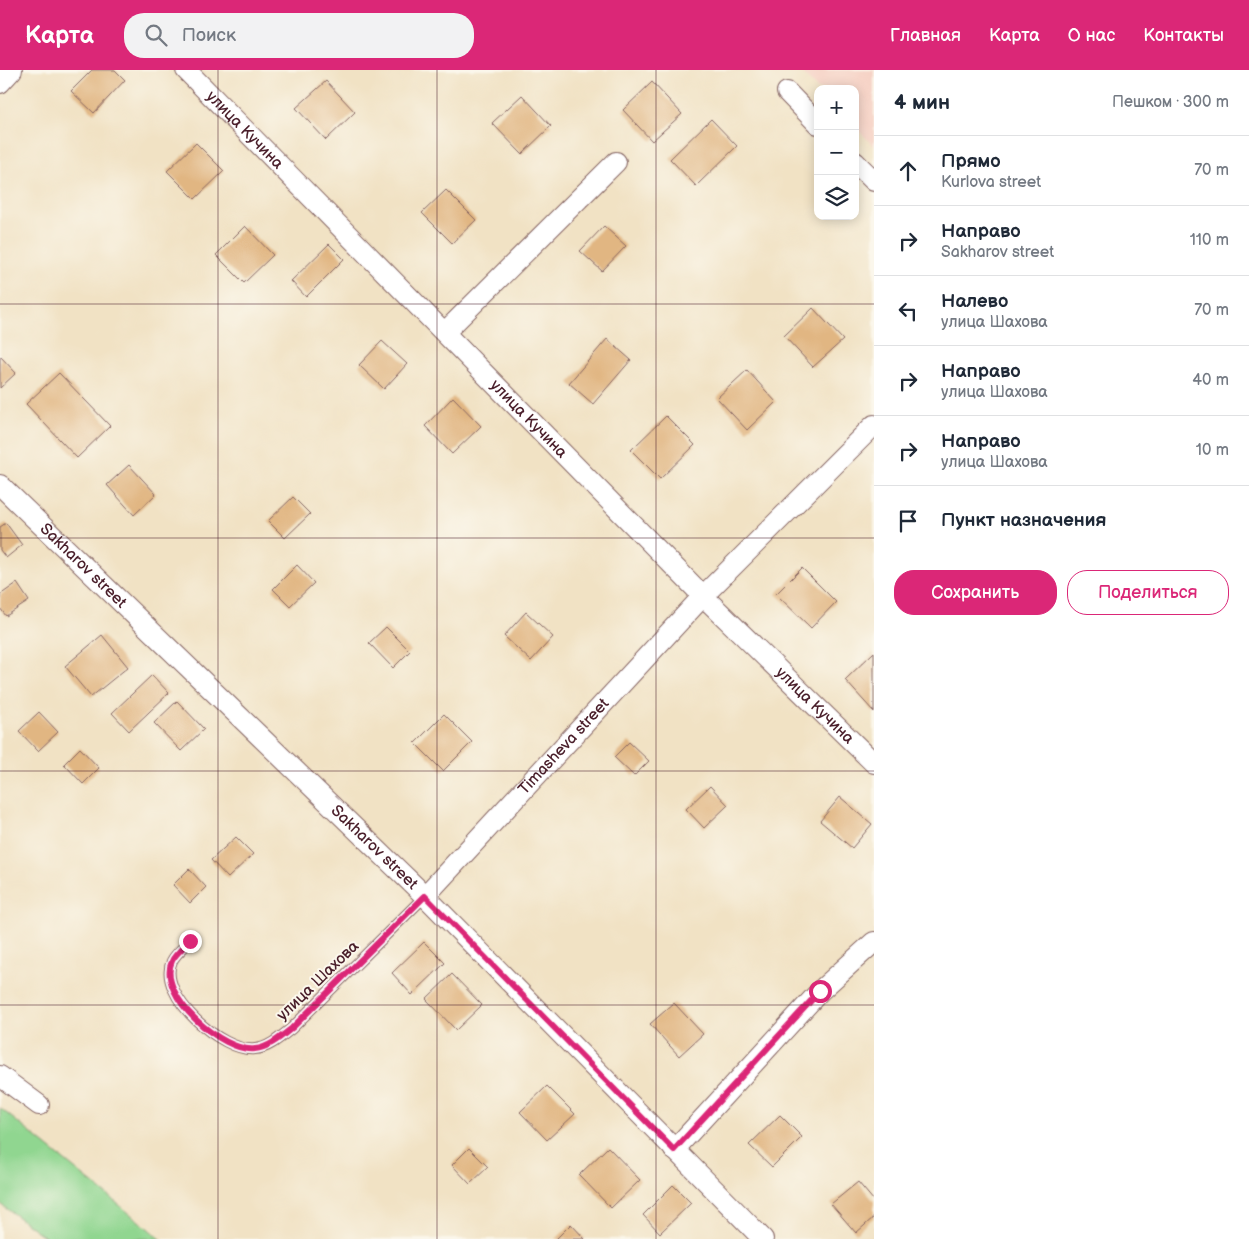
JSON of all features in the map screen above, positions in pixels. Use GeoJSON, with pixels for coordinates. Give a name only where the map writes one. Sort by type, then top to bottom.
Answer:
{"type":"FeatureCollection","features":[{"type":"Feature","properties":{"kind":"street"},"geometry":{"type":"LineString","coordinates":[[0,83],[12,70]]}},
{"type":"Feature","properties":{"kind":"street","name":"улица Кучина"},"geometry":{"type":"LineString","coordinates":[[186,70],[702,596],[874,763]]}},
{"type":"Feature","properties":{"kind":"street"},"geometry":{"type":"LineString","coordinates":[[787,92],[814,120]]}},
{"type":"Feature","properties":{"kind":"street"},"geometry":{"type":"LineString","coordinates":[[445,332],[616,162]]}},
{"type":"Feature","properties":{"kind":"street"},"geometry":{"type":"LineString","coordinates":[[859,166],[874,181]]}},
{"type":"Feature","properties":{"kind":"street","name":"Timasheva street"},"geometry":{"type":"LineString","coordinates":[[425,896],[702,596],[874,425]]}},
{"type":"Feature","properties":{"kind":"street","name":"Sakharov street"},"geometry":{"type":"LineString","coordinates":[[0,485],[425,896],[763,1239]]}},
{"type":"Feature","properties":{"kind":"street"},"geometry":{"type":"LineString","coordinates":[[674,1150],[820,991],[874,942]]}},
{"type":"Feature","properties":{"kind":"street"},"geometry":{"type":"LineString","coordinates":[[0,1076],[40,1105]]}},
{"type":"Feature","properties":{"kind":"lane","name":"улица Шахова"},"geometry":{"type":"LineString","coordinates":[[190,941],[172,961],[170,977],[177,997],[213,1035],[234,1046],[255,1049],[275,1041],[292,1028],[425,896]]}},
{"type":"Feature","properties":{"kind":"shaded area"},"geometry":{"type":"Polygon","coordinates":[[[799,70],[874,70],[874,146],[859,131],[859,85],[814,85],[799,70]]]}},
{"type":"Feature","properties":{"kind":"green space"},"geometry":{"type":"Polygon","coordinates":[[[0,1108],[161,1239],[48,1239],[0,1204],[0,1108]]]}},
{"type":"Feature","properties":{"kind":"building"},"geometry":{"type":"Polygon","coordinates":[[[92,70],[115,70],[125,80],[94,113],[71,91],[92,70]]]}},
{"type":"Feature","properties":{"kind":"building"},"geometry":{"type":"Polygon","coordinates":[[[326,81],[355,112],[326,140],[296,108],[326,81]]]}},
{"type":"Feature","properties":{"kind":"building"},"geometry":{"type":"Polygon","coordinates":[[[652,82],[682,114],[652,141],[623,110],[652,82]]]}},
{"type":"Feature","properties":{"kind":"building"},"geometry":{"type":"Polygon","coordinates":[[[522,95],[551,126],[522,154],[492,123],[522,95]]]}},
{"type":"Feature","properties":{"kind":"building"},"geometry":{"type":"Polygon","coordinates":[[[711,119],[737,146],[696,186],[670,159],[711,119]]]}},
{"type":"Feature","properties":{"kind":"building"},"geometry":{"type":"Polygon","coordinates":[[[196,143],[224,171],[195,199],[167,171],[196,143]]]}},
{"type":"Feature","properties":{"kind":"building"},"geometry":{"type":"Polygon","coordinates":[[[446,190],[476,220],[452,243],[422,213],[446,190]]]}},
{"type":"Feature","properties":{"kind":"building"},"geometry":{"type":"Polygon","coordinates":[[[245,226],[273,255],[244,283],[216,255],[245,226]]]}},
{"type":"Feature","properties":{"kind":"building"},"geometry":{"type":"Polygon","coordinates":[[[604,226],[626,246],[602,271],[580,251],[604,226]]]}},
{"type":"Feature","properties":{"kind":"building"},"geometry":{"type":"Polygon","coordinates":[[[329,244],[344,259],[306,297],[291,281],[329,244]]]}},
{"type":"Feature","properties":{"kind":"building"},"geometry":{"type":"Polygon","coordinates":[[[813,308],[843,340],[813,367],[784,336],[813,308]]]}},
{"type":"Feature","properties":{"kind":"building"},"geometry":{"type":"Polygon","coordinates":[[[607,339],[631,360],[593,404],[569,383],[607,339]]]}},
{"type":"Feature","properties":{"kind":"building"},"geometry":{"type":"Polygon","coordinates":[[[382,341],[407,364],[384,389],[359,365],[382,341]]]}},
{"type":"Feature","properties":{"kind":"building"},"geometry":{"type":"Polygon","coordinates":[[[0,356],[16,373],[0,388],[0,356]]]}},
{"type":"Feature","properties":{"kind":"building"},"geometry":{"type":"Polygon","coordinates":[[[747,370],[776,402],[747,430],[717,398],[747,370]]]}},
{"type":"Feature","properties":{"kind":"building"},"geometry":{"type":"Polygon","coordinates":[[[59,373],[110,426],[77,458],[26,404],[59,373]]]}},
{"type":"Feature","properties":{"kind":"building"},"geometry":{"type":"Polygon","coordinates":[[[453,397],[481,426],[452,454],[425,426],[453,397]]]}},
{"type":"Feature","properties":{"kind":"building"},"geometry":{"type":"Polygon","coordinates":[[[666,416],[695,445],[660,479],[631,450],[666,416]]]}},
{"type":"Feature","properties":{"kind":"building"},"geometry":{"type":"Polygon","coordinates":[[[129,465],[156,494],[134,515],[107,485],[129,465]]]}},
{"type":"Feature","properties":{"kind":"building"},"geometry":{"type":"Polygon","coordinates":[[[293,497],[310,514],[285,538],[268,521],[293,497]]]}},
{"type":"Feature","properties":{"kind":"building"},"geometry":{"type":"Polygon","coordinates":[[[6,523],[22,545],[6,558],[0,550],[0,527],[6,523]]]}},
{"type":"Feature","properties":{"kind":"building"},"geometry":{"type":"Polygon","coordinates":[[[297,565],[314,583],[290,606],[273,589],[297,565]]]}},
{"type":"Feature","properties":{"kind":"building"},"geometry":{"type":"Polygon","coordinates":[[[802,568],[836,602],[811,628],[776,594],[802,568]]]}},
{"type":"Feature","properties":{"kind":"building"},"geometry":{"type":"Polygon","coordinates":[[[17,583],[29,601],[6,616],[0,608],[0,595],[17,583]]]}},
{"type":"Feature","properties":{"kind":"building"},"geometry":{"type":"Polygon","coordinates":[[[526,612],[553,637],[531,661],[504,636],[526,612]]]}},
{"type":"Feature","properties":{"kind":"building"},"geometry":{"type":"Polygon","coordinates":[[[386,627],[410,651],[393,668],[369,643],[386,627]]]}},
{"type":"Feature","properties":{"kind":"building"},"geometry":{"type":"Polygon","coordinates":[[[102,635],[128,667],[91,697],[65,666],[102,635]]]}},
{"type":"Feature","properties":{"kind":"building"},"geometry":{"type":"Polygon","coordinates":[[[874,652],[874,712],[845,680],[874,652]]]}},
{"type":"Feature","properties":{"kind":"building"},"geometry":{"type":"Polygon","coordinates":[[[152,675],[169,693],[129,731],[112,713],[152,675]]]}},
{"type":"Feature","properties":{"kind":"building"},"geometry":{"type":"Polygon","coordinates":[[[177,701],[204,729],[181,751],[154,723],[177,701]]]}},
{"type":"Feature","properties":{"kind":"building"},"geometry":{"type":"Polygon","coordinates":[[[39,712],[58,732],[38,751],[19,731],[39,712]]]}},
{"type":"Feature","properties":{"kind":"building"},"geometry":{"type":"Polygon","coordinates":[[[444,714],[472,742],[443,771],[415,743],[444,714]]]}},
{"type":"Feature","properties":{"kind":"building"},"geometry":{"type":"Polygon","coordinates":[[[629,742],[649,761],[634,776],[614,757],[629,742]]]}},
{"type":"Feature","properties":{"kind":"building"},"geometry":{"type":"Polygon","coordinates":[[[80,748],[99,768],[83,784],[64,764],[80,748]]]}},
{"type":"Feature","properties":{"kind":"building"},"geometry":{"type":"Polygon","coordinates":[[[710,786],[728,805],[704,828],[686,809],[710,786]]]}},
{"type":"Feature","properties":{"kind":"building"},"geometry":{"type":"Polygon","coordinates":[[[840,797],[872,824],[852,848],[820,821],[840,797]]]}},
{"type":"Feature","properties":{"kind":"building"},"geometry":{"type":"Polygon","coordinates":[[[236,837],[253,854],[228,878],[211,860],[236,837]]]}},
{"type":"Feature","properties":{"kind":"building"},"geometry":{"type":"Polygon","coordinates":[[[189,869],[206,887],[190,903],[173,885],[189,869]]]}},
{"type":"Feature","properties":{"kind":"building"},"geometry":{"type":"Polygon","coordinates":[[[424,942],[445,963],[412,995],[392,973],[424,942]]]}},
{"type":"Feature","properties":{"kind":"building"},"geometry":{"type":"Polygon","coordinates":[[[452,974],[482,1005],[456,1030],[426,999],[452,974]]]}},
{"type":"Feature","properties":{"kind":"building"},"geometry":{"type":"Polygon","coordinates":[[[674,1003],[703,1034],[679,1056],[650,1024],[674,1003]]]}},
{"type":"Feature","properties":{"kind":"building"},"geometry":{"type":"Polygon","coordinates":[[[547,1086],[575,1114],[547,1140],[520,1112],[547,1086]]]}},
{"type":"Feature","properties":{"kind":"building"},"geometry":{"type":"Polygon","coordinates":[[[780,1115],[802,1137],[772,1167],[749,1145],[780,1115]]]}},
{"type":"Feature","properties":{"kind":"building"},"geometry":{"type":"Polygon","coordinates":[[[608,1147],[640,1180],[611,1208],[579,1175],[608,1147]]]}},
{"type":"Feature","properties":{"kind":"building"},"geometry":{"type":"Polygon","coordinates":[[[469,1148],[488,1167],[470,1184],[452,1165],[469,1148]]]}},
{"type":"Feature","properties":{"kind":"building"},"geometry":{"type":"Polygon","coordinates":[[[858,1182],[874,1201],[874,1217],[856,1233],[831,1204],[858,1182]]]}},
{"type":"Feature","properties":{"kind":"building"},"geometry":{"type":"Polygon","coordinates":[[[673,1185],[691,1203],[660,1233],[643,1215],[673,1185]]]}},
{"type":"Feature","properties":{"kind":"building"},"geometry":{"type":"Polygon","coordinates":[[[571,1224],[585,1239],[556,1239],[571,1224]]]}},
{"type":"Feature","properties":{"kind":"route"},"geometry":{"type":"LineString","coordinates":[[190,941],[172,961],[170,977],[177,997],[213,1035],[234,1046],[255,1049],[275,1041],[292,1028],[425,896],[674,1150],[820,991]]}}]}
